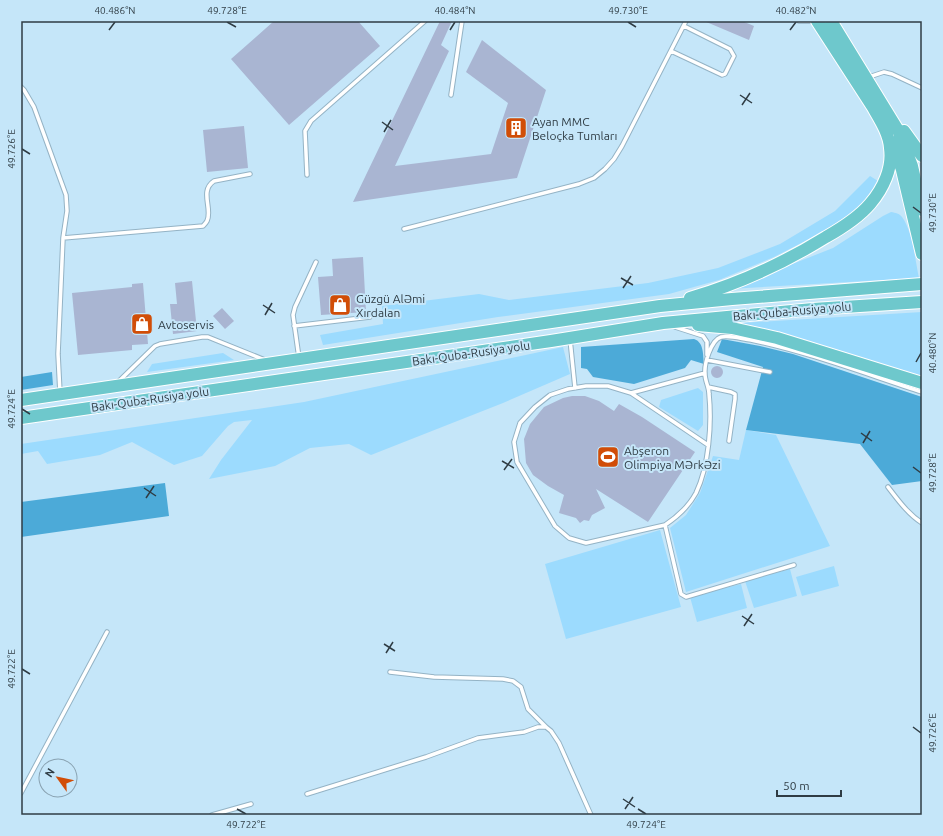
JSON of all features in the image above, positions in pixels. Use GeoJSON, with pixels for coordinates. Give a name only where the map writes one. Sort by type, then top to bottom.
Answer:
{"type":"FeatureCollection","features":[{"type":"Feature","properties":{"kind":"highway"},"geometry":{"type":"LineString","coordinates":[[817,21],[899,132],[912,166],[922,210]]}},
{"type":"Feature","properties":{"kind":"highway"},"geometry":{"type":"LineString","coordinates":[[660,306],[725,286],[760,272],[817,243],[850,222],[878,195],[889,166],[891,156],[889,141],[866,78],[831,21]]}},
{"type":"Feature","properties":{"kind":"highway"},"geometry":{"type":"LineString","coordinates":[[875,101],[922,156]]}},
{"type":"Feature","properties":{"kind":"highway"},"geometry":{"type":"LineString","coordinates":[[875,101],[895,146],[922,251]]}},
{"type":"Feature","properties":{"kind":"highway","name":"Bakı-Quba-Rusiya yolu"},"geometry":{"type":"LineString","coordinates":[[21,400],[660,306],[732,298],[922,284]]}},
{"type":"Feature","properties":{"kind":"highway","name":"Bakı-Quba-Rusiya yolu"},"geometry":{"type":"LineString","coordinates":[[21,418],[570,338],[663,323],[813,309],[922,302]]}},
{"type":"Feature","properties":{"kind":"highway"},"geometry":{"type":"LineString","coordinates":[[663,323],[732,328],[762,334],[872,366],[922,383]]}},
{"type":"Feature","properties":{"kind":"lane"},"geometry":{"type":"LineString","coordinates":[[307,175],[305,131],[311,121],[424,21]]}},
{"type":"Feature","properties":{"kind":"lane"},"geometry":{"type":"LineString","coordinates":[[452,95],[462,21]]}},
{"type":"Feature","properties":{"kind":"lane"},"geometry":{"type":"LineString","coordinates":[[404,229],[579,184],[594,178],[605,169],[622,146],[686,21]]}},
{"type":"Feature","properties":{"kind":"lane"},"geometry":{"type":"LineString","coordinates":[[799,21],[817,21]]}},
{"type":"Feature","properties":{"kind":"lane"},"geometry":{"type":"LineString","coordinates":[[671,52],[722,75],[725,74],[734,56],[730,49],[684,26]]}},
{"type":"Feature","properties":{"kind":"lane"},"geometry":{"type":"LineString","coordinates":[[866,78],[884,72],[892,74],[922,88]]}},
{"type":"Feature","properties":{"kind":"lane"},"geometry":{"type":"LineString","coordinates":[[21,87],[34,107],[66,195],[67,211],[62,238],[58,354],[60,394]]}},
{"type":"Feature","properties":{"kind":"lane"},"geometry":{"type":"LineString","coordinates":[[62,238],[203,226],[208,220],[207,190],[210,184],[214,181],[250,174]]}},
{"type":"Feature","properties":{"kind":"lane"},"geometry":{"type":"LineString","coordinates":[[299,359],[293,315],[295,307],[316,262]]}},
{"type":"Feature","properties":{"kind":"lane"},"geometry":{"type":"LineString","coordinates":[[294,326],[370,317]]}},
{"type":"Feature","properties":{"kind":"lane"},"geometry":{"type":"LineString","coordinates":[[663,323],[703,336],[707,342],[705,373],[710,410],[708,445],[703,470],[696,493],[683,511],[665,525],[586,543],[569,538],[555,526],[517,462],[514,442],[520,423],[535,406],[550,395],[591,385],[608,386],[631,393],[708,445]]}},
{"type":"Feature","properties":{"kind":"lane"},"geometry":{"type":"LineString","coordinates":[[113,386],[155,346],[202,336],[273,363]]}},
{"type":"Feature","properties":{"kind":"lane"},"geometry":{"type":"LineString","coordinates":[[707,360],[714,341],[724,336],[738,338],[777,346],[922,392]]}},
{"type":"Feature","properties":{"kind":"lane"},"geometry":{"type":"LineString","coordinates":[[570,338],[575,388]]}},
{"type":"Feature","properties":{"kind":"lane"},"geometry":{"type":"LineString","coordinates":[[707,360],[770,372]]}},
{"type":"Feature","properties":{"kind":"lane"},"geometry":{"type":"LineString","coordinates":[[631,393],[705,373]]}},
{"type":"Feature","properties":{"kind":"lane"},"geometry":{"type":"LineString","coordinates":[[708,387],[735,394],[729,441]]}},
{"type":"Feature","properties":{"kind":"lane"},"geometry":{"type":"LineString","coordinates":[[888,487],[904,508],[922,523]]}},
{"type":"Feature","properties":{"kind":"lane"},"geometry":{"type":"LineString","coordinates":[[665,525],[681,594],[686,597],[794,565]]}},
{"type":"Feature","properties":{"kind":"lane"},"geometry":{"type":"LineString","coordinates":[[21,793],[107,632]]}},
{"type":"Feature","properties":{"kind":"lane"},"geometry":{"type":"LineString","coordinates":[[390,672],[434,677],[503,679],[513,681],[521,687],[528,709],[546,728],[551,731],[559,743],[591,815]]}},
{"type":"Feature","properties":{"kind":"lane"},"geometry":{"type":"LineString","coordinates":[[307,794],[426,757],[478,738],[524,732],[538,727],[546,728]]}},
{"type":"Feature","properties":{"kind":"lane"},"geometry":{"type":"LineString","coordinates":[[212,815],[251,804]]}},
{"type":"Feature","properties":{"kind":"shaded area"},"geometry":{"type":"Polygon","coordinates":[[[870,176],[878,181],[871,193],[855,211],[819,234],[774,257],[719,280],[669,294],[498,317],[323,345],[320,335],[383,324],[382,306],[479,294],[509,300],[648,283],[718,268],[780,244],[835,211],[870,176]]]}},
{"type":"Feature","properties":{"kind":"shaded area"},"geometry":{"type":"Polygon","coordinates":[[[891,212],[897,213],[902,217],[909,230],[919,278],[729,289],[833,248],[891,212]]]}},
{"type":"Feature","properties":{"kind":"shaded area"},"geometry":{"type":"Polygon","coordinates":[[[922,312],[922,377],[740,323],[922,312]]]}},
{"type":"Feature","properties":{"kind":"shaded area"},"geometry":{"type":"Polygon","coordinates":[[[694,339],[700,343],[704,364],[691,360],[685,368],[634,384],[593,377],[587,369],[581,368],[581,347],[694,339]]]}},
{"type":"Feature","properties":{"kind":"shaded area"},"geometry":{"type":"Polygon","coordinates":[[[722,339],[793,354],[922,397],[922,481],[892,485],[860,444],[746,430],[763,367],[717,352],[722,339]]]}},
{"type":"Feature","properties":{"kind":"shaded area"},"geometry":{"type":"Polygon","coordinates":[[[563,347],[570,374],[503,403],[371,455],[349,444],[310,448],[275,466],[209,479],[221,460],[252,420],[234,422],[228,426],[202,456],[174,465],[132,442],[100,455],[47,464],[38,451],[21,454],[21,444],[304,402],[563,347]]]}},
{"type":"Feature","properties":{"kind":"shaded area"},"geometry":{"type":"Polygon","coordinates":[[[223,353],[234,360],[147,372],[152,364],[223,353]]]}},
{"type":"Feature","properties":{"kind":"shaded area"},"geometry":{"type":"Polygon","coordinates":[[[52,372],[53,385],[21,390],[21,377],[52,372]]]}},
{"type":"Feature","properties":{"kind":"shaded area"},"geometry":{"type":"Polygon","coordinates":[[[698,388],[703,392],[703,425],[698,431],[659,407],[661,400],[698,388]]]}},
{"type":"Feature","properties":{"kind":"shaded area"},"geometry":{"type":"Polygon","coordinates":[[[746,430],[776,435],[830,546],[686,592],[670,528],[686,515],[700,493],[713,456],[739,460],[746,430]]]}},
{"type":"Feature","properties":{"kind":"shaded area"},"geometry":{"type":"Polygon","coordinates":[[[165,483],[169,516],[21,537],[21,502],[165,483]]]}},
{"type":"Feature","properties":{"kind":"shaded area"},"geometry":{"type":"Polygon","coordinates":[[[660,530],[681,607],[566,639],[545,564],[660,530]]]}},
{"type":"Feature","properties":{"kind":"shaded area"},"geometry":{"type":"Polygon","coordinates":[[[834,566],[839,586],[802,596],[796,577],[834,566]]]}},
{"type":"Feature","properties":{"kind":"shaded area"},"geometry":{"type":"Polygon","coordinates":[[[790,569],[797,596],[754,608],[745,581],[790,569]]]}},
{"type":"Feature","properties":{"kind":"shaded area"},"geometry":{"type":"Polygon","coordinates":[[[741,584],[747,608],[697,622],[690,597],[741,584]]]}},
{"type":"Feature","properties":{"kind":"building"},"geometry":{"type":"Polygon","coordinates":[[[274,21],[358,21],[380,46],[289,125],[231,59],[274,21]]]}},
{"type":"Feature","properties":{"kind":"building","name":"Ayan MMC Beloçka Tumları"},"geometry":{"type":"Polygon","coordinates":[[[440,21],[452,21],[441,45],[449,51],[395,166],[491,154],[508,103],[466,72],[482,40],[546,90],[517,178],[353,202],[440,21]]]}},
{"type":"Feature","properties":{"kind":"building"},"geometry":{"type":"Polygon","coordinates":[[[704,21],[742,21],[754,26],[749,40],[704,21]]]}},
{"type":"Feature","properties":{"kind":"building"},"geometry":{"type":"Polygon","coordinates":[[[244,126],[248,168],[207,172],[203,130],[244,126]]]}},
{"type":"Feature","properties":{"kind":"building"},"geometry":{"type":"Polygon","coordinates":[[[363,257],[366,312],[321,315],[318,277],[333,276],[332,259],[363,257]]]}},
{"type":"Feature","properties":{"kind":"building"},"geometry":{"type":"Polygon","coordinates":[[[192,281],[197,331],[173,334],[170,304],[177,304],[175,283],[192,281]]]}},
{"type":"Feature","properties":{"kind":"building"},"geometry":{"type":"Polygon","coordinates":[[[143,283],[148,344],[132,345],[132,350],[78,355],[72,293],[132,287],[132,284],[143,283]]]}},
{"type":"Feature","properties":{"kind":"building"},"geometry":{"type":"Polygon","coordinates":[[[222,308],[234,321],[225,329],[213,316],[222,308]]]}},
{"type":"Feature","properties":{"kind":"building"},"geometry":{"type":"Polygon","coordinates":[[[715,366],[719,366],[723,372],[719,378],[715,378],[711,374],[711,370],[715,366]]]}},
{"type":"Feature","properties":{"kind":"building","name":"Abşeron Olimpiya Mərkəzi"},"geometry":{"type":"Polygon","coordinates":[[[585,396],[599,401],[614,411],[619,404],[642,417],[695,452],[648,522],[596,489],[605,508],[592,515],[589,521],[584,520],[580,523],[576,518],[559,513],[564,495],[533,475],[526,463],[524,439],[530,424],[544,407],[563,398],[585,396]]]}},
{"type":"Feature","properties":{"kind":"place","name":"Ayan MMC Beloçka Tumları"},"geometry":{"type":"Point","coordinates":[516,128]}},
{"type":"Feature","properties":{"kind":"place","name":"Güzgü Aləmi Xırdalan"},"geometry":{"type":"Point","coordinates":[340,305]}},
{"type":"Feature","properties":{"kind":"place","name":"Avtoservis"},"geometry":{"type":"Point","coordinates":[142,324]}},
{"type":"Feature","properties":{"kind":"place","name":"Abşeron Olimpiya Mərkəzi"},"geometry":{"type":"Point","coordinates":[608,457]}}]}
